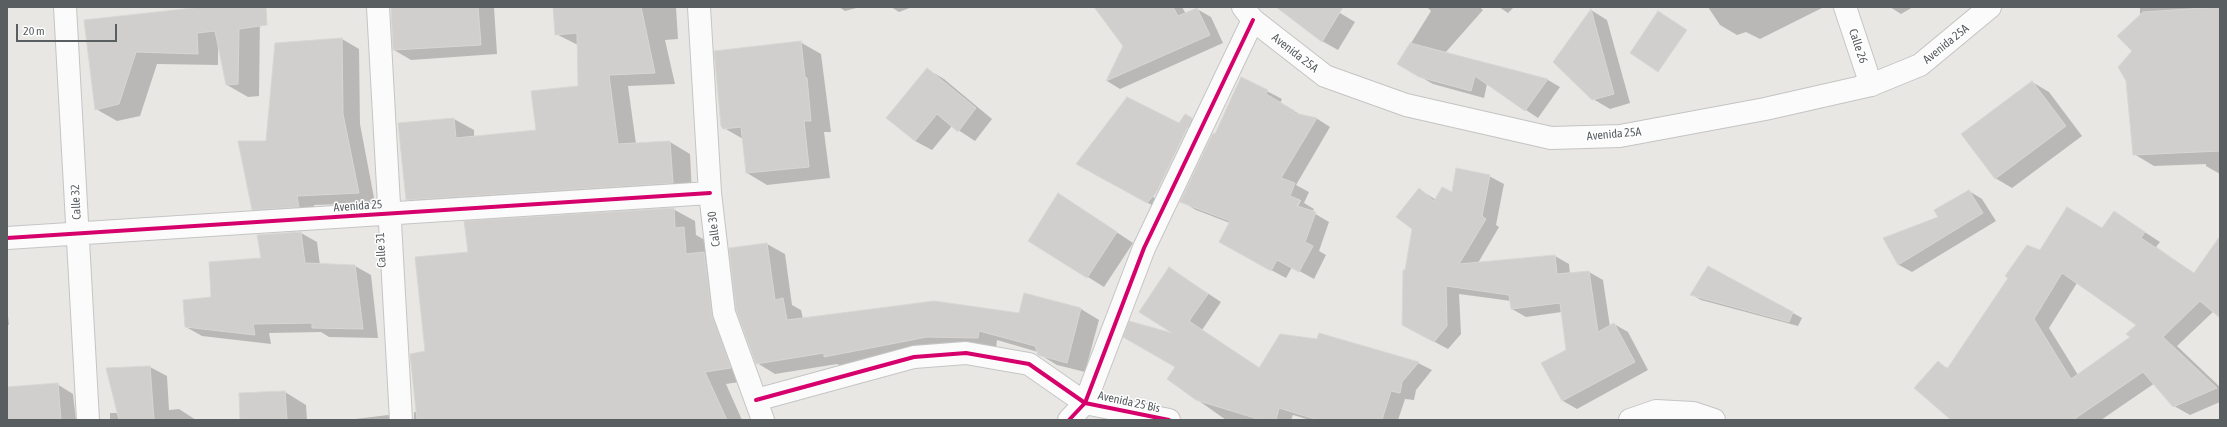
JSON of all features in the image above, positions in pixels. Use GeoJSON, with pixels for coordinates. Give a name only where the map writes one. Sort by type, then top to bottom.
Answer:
{"type":"FeatureCollection","features":[{"type":"Feature","properties":{"kind":"street","name":"Calle 32"},"geometry":{"type":"LineString","coordinates":[[65,7],[88,420]]}},
{"type":"Feature","properties":{"kind":"street","name":"Calle 31"},"geometry":{"type":"LineString","coordinates":[[378,7],[401,420]]}},
{"type":"Feature","properties":{"kind":"street","name":"Calle 30"},"geometry":{"type":"LineString","coordinates":[[698,7],[710,193],[724,313],[759,410]]}},
{"type":"Feature","properties":{"kind":"street","name":"Calle 26"},"geometry":{"type":"LineString","coordinates":[[1845,7],[1871,85]]}},
{"type":"Feature","properties":{"kind":"street","name":"Avenida 25A"},"geometry":{"type":"LineString","coordinates":[[1248,13],[1325,76],[1406,105],[1551,138],[1620,136],[1765,109],[1871,85],[1920,64],[1990,7]]}},
{"type":"Feature","properties":{"kind":"street"},"geometry":{"type":"LineString","coordinates":[[1069,420],[1085,403],[1144,248],[1248,13]]}},
{"type":"Feature","properties":{"kind":"street","name":"Avenida 25"},"geometry":{"type":"LineString","coordinates":[[7,238],[710,193]]}},
{"type":"Feature","properties":{"kind":"street"},"geometry":{"type":"LineString","coordinates":[[759,410],[914,357],[966,353],[1029,364],[1085,403]]}},
{"type":"Feature","properties":{"kind":"street","name":"Avenida 25 Bis"},"geometry":{"type":"LineString","coordinates":[[1085,403],[1169,420]]}},
{"type":"Feature","properties":{"kind":"street"},"geometry":{"type":"LineString","coordinates":[[1630,420],[1656,411],[1693,413],[1714,420]]}},
{"type":"Feature","properties":{"kind":"building"},"geometry":{"type":"Polygon","coordinates":[[[202,7],[266,7],[267,25],[239,29],[238,84],[226,85],[215,31],[197,33],[198,54],[136,52],[119,104],[95,110],[84,20],[202,7]]]}},
{"type":"Feature","properties":{"kind":"building"},"geometry":{"type":"Polygon","coordinates":[[[391,7],[478,7],[481,45],[393,50],[391,7]]]}},
{"type":"Feature","properties":{"kind":"building"},"geometry":{"type":"Polygon","coordinates":[[[553,7],[641,7],[655,73],[609,75],[618,144],[670,141],[673,183],[406,200],[398,123],[454,118],[456,138],[536,130],[531,91],[578,86],[577,33],[555,35],[553,7]]]}},
{"type":"Feature","properties":{"kind":"building"},"geometry":{"type":"Polygon","coordinates":[[[1094,7],[1173,7],[1178,16],[1197,8],[1210,35],[1106,81],[1123,46],[1094,7]]]}},
{"type":"Feature","properties":{"kind":"building"},"geometry":{"type":"Polygon","coordinates":[[[1276,7],[1343,7],[1322,42],[1276,7]]]}},
{"type":"Feature","properties":{"kind":"building"},"geometry":{"type":"Polygon","coordinates":[[[2220,7],[2220,151],[2133,155],[2126,81],[2118,67],[2132,51],[2117,36],[2143,12],[2220,7]]]}},
{"type":"Feature","properties":{"kind":"building"},"geometry":{"type":"Polygon","coordinates":[[[1591,9],[1614,94],[1592,100],[1553,62],[1591,9]]]}},
{"type":"Feature","properties":{"kind":"building"},"geometry":{"type":"Polygon","coordinates":[[[1658,11],[1687,30],[1658,72],[1630,53],[1658,11]]]}},
{"type":"Feature","properties":{"kind":"building"},"geometry":{"type":"Polygon","coordinates":[[[342,38],[343,114],[359,193],[297,196],[299,207],[252,210],[238,141],[266,141],[275,43],[342,38]]]}},
{"type":"Feature","properties":{"kind":"building"},"geometry":{"type":"Polygon","coordinates":[[[801,41],[805,77],[807,78],[811,121],[804,121],[809,167],[746,173],[741,127],[723,129],[721,126],[714,51],[801,41]]]}},
{"type":"Feature","properties":{"kind":"building"},"geometry":{"type":"Polygon","coordinates":[[[1410,43],[1548,79],[1525,111],[1475,76],[1471,91],[1419,77],[1397,64],[1410,43]]]}},
{"type":"Feature","properties":{"kind":"building"},"geometry":{"type":"Polygon","coordinates":[[[927,68],[976,108],[958,132],[937,114],[915,141],[886,118],[927,68]]]}},
{"type":"Feature","properties":{"kind":"building"},"geometry":{"type":"Polygon","coordinates":[[[1241,77],[1268,90],[1266,94],[1295,111],[1294,113],[1317,118],[1281,178],[1295,183],[1290,196],[1300,200],[1297,206],[1316,212],[1305,242],[1313,246],[1299,272],[1277,260],[1271,271],[1219,242],[1230,221],[1180,202],[1213,133],[1215,134],[1241,77]]]}},
{"type":"Feature","properties":{"kind":"building"},"geometry":{"type":"Polygon","coordinates":[[[2032,81],[2066,126],[1995,179],[1961,134],[2032,81]]]}},
{"type":"Feature","properties":{"kind":"building"},"geometry":{"type":"Polygon","coordinates":[[[1127,97],[1179,123],[1185,114],[1192,118],[1156,193],[1147,203],[1076,164],[1127,97]]]}},
{"type":"Feature","properties":{"kind":"building"},"geometry":{"type":"Polygon","coordinates":[[[1456,168],[1490,175],[1482,216],[1486,219],[1459,264],[1555,255],[1557,274],[1589,271],[1598,332],[1614,323],[1635,362],[1562,401],[1541,363],[1566,350],[1560,303],[1511,309],[1509,295],[1446,286],[1447,326],[1434,342],[1402,325],[1403,270],[1405,270],[1412,229],[1396,217],[1419,188],[1434,201],[1442,187],[1452,192],[1456,168]]]}},
{"type":"Feature","properties":{"kind":"building"},"geometry":{"type":"Polygon","coordinates":[[[1969,190],[1983,213],[1898,265],[1883,238],[1938,217],[1934,210],[1969,190]]]}},
{"type":"Feature","properties":{"kind":"building"},"geometry":{"type":"Polygon","coordinates":[[[1058,193],[1117,232],[1087,278],[1028,241],[1058,193]]]}},
{"type":"Feature","properties":{"kind":"building"},"geometry":{"type":"Polygon","coordinates":[[[2067,207],[2102,228],[2114,211],[2145,232],[2141,238],[2194,273],[2220,236],[2220,318],[2200,301],[2163,337],[2217,388],[2173,407],[2143,372],[2073,420],[1951,420],[1914,388],[1938,361],[1947,369],[2008,278],[2005,276],[2027,245],[2040,250],[2067,207]],[[2062,273],[2034,319],[2071,379],[2130,337],[2126,334],[2136,325],[2062,273]]]}},
{"type":"Feature","properties":{"kind":"building"},"geometry":{"type":"Polygon","coordinates":[[[674,208],[675,228],[684,227],[686,254],[704,252],[712,315],[731,368],[705,372],[727,420],[417,420],[410,354],[425,351],[415,257],[468,252],[464,221],[674,208]]]}},
{"type":"Feature","properties":{"kind":"building"},"geometry":{"type":"Polygon","coordinates":[[[301,232],[305,263],[355,265],[363,329],[312,328],[312,323],[253,324],[255,335],[185,327],[183,300],[211,297],[209,262],[261,258],[257,235],[301,232]]]}},
{"type":"Feature","properties":{"kind":"building"},"geometry":{"type":"Polygon","coordinates":[[[767,243],[775,300],[783,298],[787,320],[934,301],[1019,313],[1024,293],[1081,308],[1067,363],[1038,355],[1035,346],[979,331],[978,338],[927,337],[824,357],[824,353],[756,364],[736,310],[729,248],[767,243]]]}},
{"type":"Feature","properties":{"kind":"building"},"geometry":{"type":"Polygon","coordinates":[[[1708,266],[1793,312],[1789,322],[1690,295],[1708,266]]]}},
{"type":"Feature","properties":{"kind":"building"},"geometry":{"type":"Polygon","coordinates":[[[1169,267],[1208,294],[1189,321],[1259,368],[1280,334],[1317,339],[1319,333],[1419,362],[1402,382],[1400,393],[1391,391],[1382,420],[1318,420],[1279,408],[1276,420],[1261,420],[1196,400],[1167,379],[1175,367],[1123,337],[1129,321],[1172,333],[1139,312],[1169,267]]]}},
{"type":"Feature","properties":{"kind":"building"},"geometry":{"type":"Polygon","coordinates":[[[150,366],[154,420],[119,420],[106,368],[150,366]]]}},
{"type":"Feature","properties":{"kind":"building"},"geometry":{"type":"Polygon","coordinates":[[[58,383],[61,420],[7,420],[7,387],[58,383]]]}},
{"type":"Feature","properties":{"kind":"building"},"geometry":{"type":"Polygon","coordinates":[[[285,391],[287,420],[240,420],[239,393],[285,391]]]}},
{"type":"Feature","properties":{"kind":"cycle path"},"geometry":{"type":"LineString","coordinates":[[1069,420],[1085,403],[1144,248],[1253,20]]}},
{"type":"Feature","properties":{"kind":"cycle path"},"geometry":{"type":"LineString","coordinates":[[7,238],[710,193]]}},
{"type":"Feature","properties":{"kind":"cycle path"},"geometry":{"type":"LineString","coordinates":[[756,400],[914,357],[966,353],[1029,364],[1085,403],[1169,420]]}}]}
